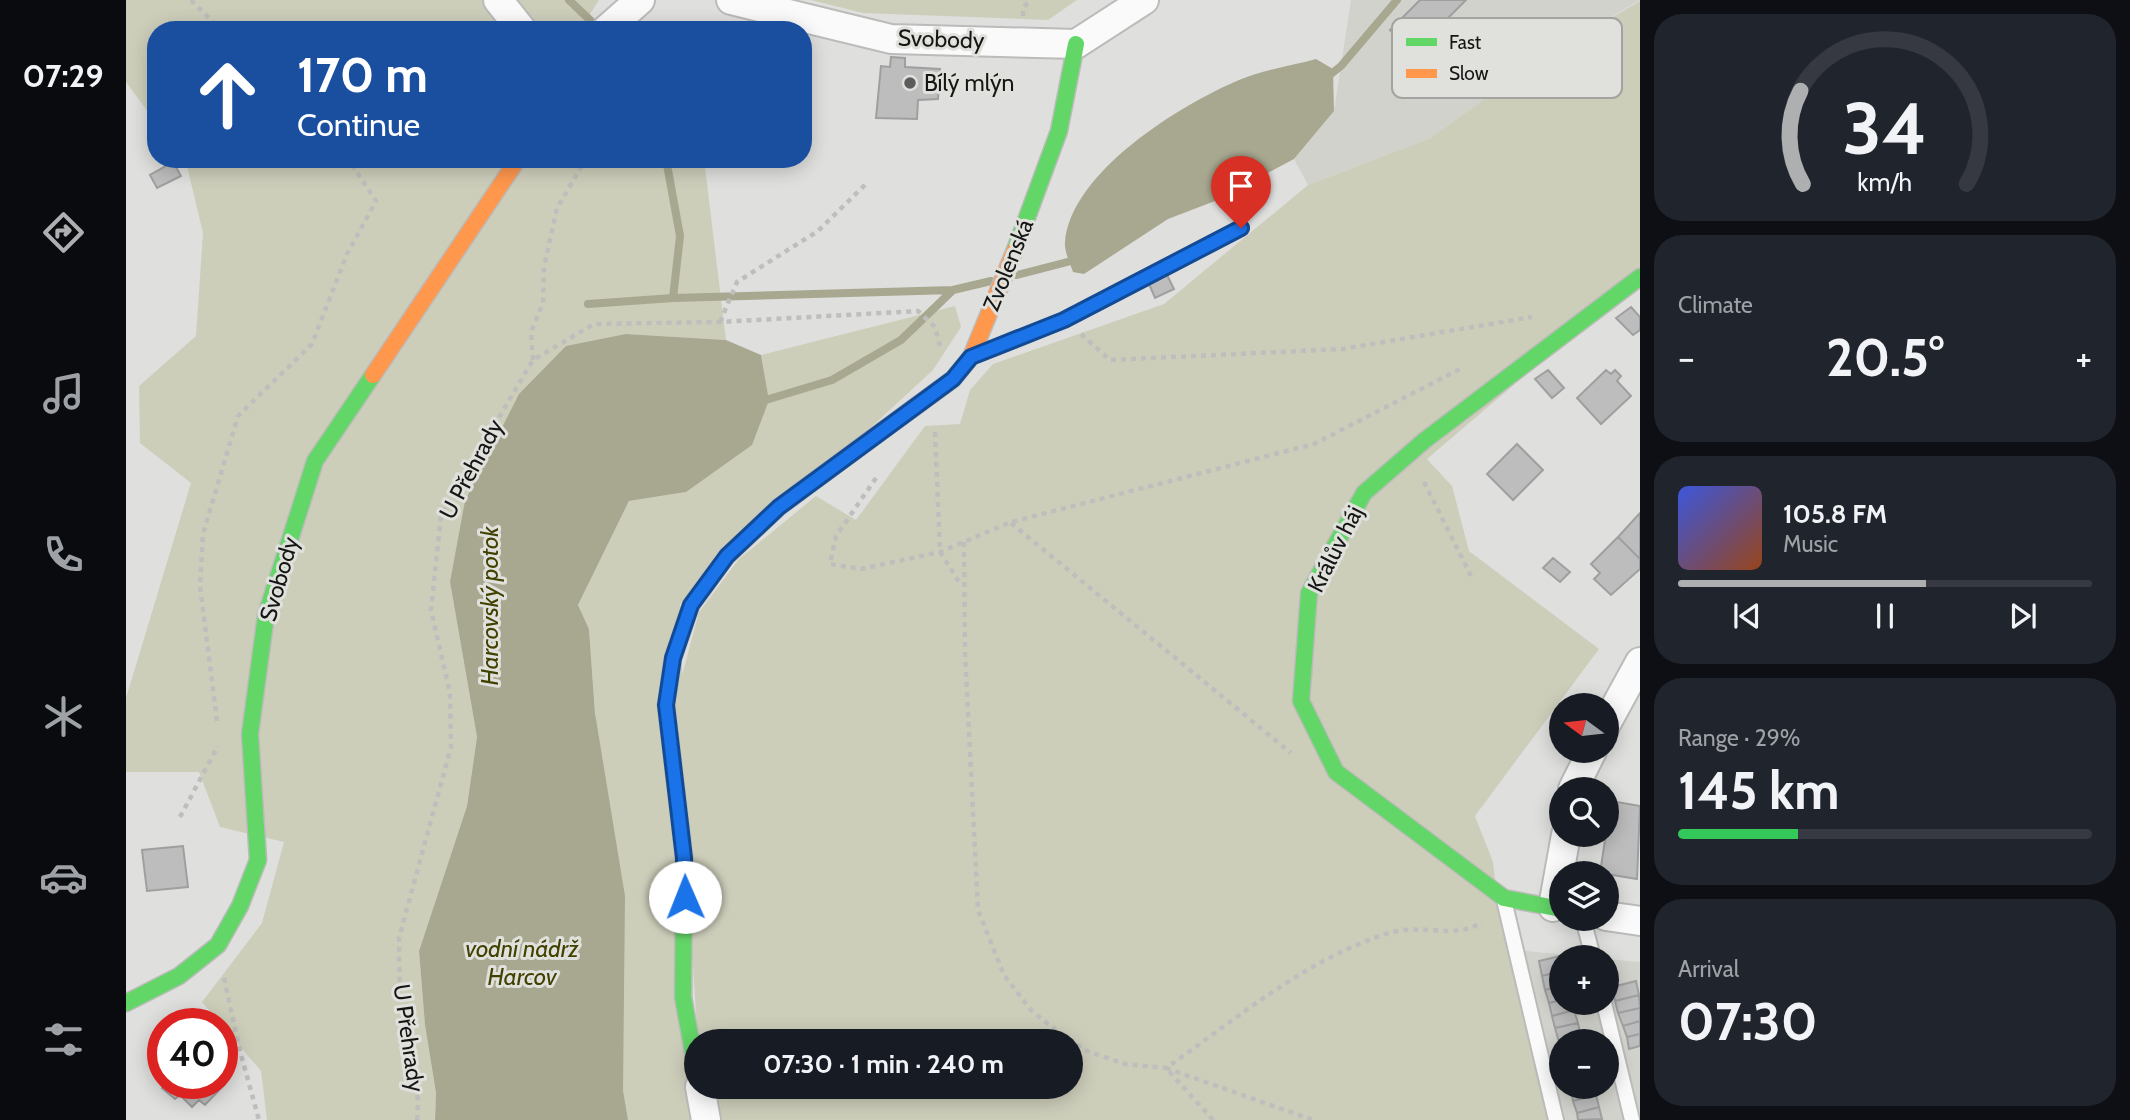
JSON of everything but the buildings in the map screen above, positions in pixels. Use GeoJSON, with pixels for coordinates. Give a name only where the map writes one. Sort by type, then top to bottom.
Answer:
{"type":"FeatureCollection","features":[{"type":"Feature","properties":{"kind":"street"},"geometry":{"type":"LineString","coordinates":[[498,0],[515,21]]}},
{"type":"Feature","properties":{"kind":"street"},"geometry":{"type":"LineString","coordinates":[[616,21],[640,0]]}},
{"type":"Feature","properties":{"kind":"street","name":"Svobody"},"geometry":{"type":"LineString","coordinates":[[731,0],[891,39],[1076,44]]}},
{"type":"Feature","properties":{"kind":"street"},"geometry":{"type":"LineString","coordinates":[[1076,44],[1144,0]]}},
{"type":"Feature","properties":{"kind":"street","name":"Zvolenská"},"geometry":{"type":"LineString","coordinates":[[689,1029],[683,997],[684,858],[666,705],[673,658],[691,605],[727,556],[779,507],[866,446],[953,379],[971,357],[1023,230],[1059,131],[1076,44]]}},
{"type":"Feature","properties":{"kind":"street","name":"Svobody"},"geometry":{"type":"LineString","coordinates":[[126,1006],[179,976],[218,945],[240,906],[258,860],[250,734],[266,615],[315,461],[512,168]]}},
{"type":"Feature","properties":{"kind":"street","name":"Králův háj"},"geometry":{"type":"LineString","coordinates":[[1549,906],[1504,898],[1336,772],[1301,701],[1309,593],[1364,493],[1411,452],[1640,277]]}},
{"type":"Feature","properties":{"kind":"street"},"geometry":{"type":"LineString","coordinates":[[1619,700],[1640,662]]}},
{"type":"Feature","properties":{"kind":"street"},"geometry":{"type":"LineString","coordinates":[[1619,918],[1640,921]]}},
{"type":"Feature","properties":{"kind":"street"},"geometry":{"type":"LineString","coordinates":[[702,1099],[706,1120]]}},
{"type":"Feature","properties":{"kind":"lane"},"geometry":{"type":"LineString","coordinates":[[971,357],[1064,320],[1241,228]]}},
{"type":"Feature","properties":{"kind":"lane"},"geometry":{"type":"LineString","coordinates":[[1504,898],[1556,1120]]}},
{"type":"Feature","properties":{"kind":"lane"},"geometry":{"type":"LineString","coordinates":[[1607,1015],[1632,1120]]}},
{"type":"Feature","properties":{"kind":"path"},"geometry":{"type":"LineString","coordinates":[[191,0],[212,21]]}},
{"type":"Feature","properties":{"kind":"path"},"geometry":{"type":"LineString","coordinates":[[225,734],[218,722],[200,586],[204,534],[238,416],[312,344],[347,254],[376,201],[354,168]]}},
{"type":"Feature","properties":{"kind":"path"},"geometry":{"type":"LineString","coordinates":[[533,360],[531,332],[543,303],[544,267],[557,208],[581,168]]}},
{"type":"Feature","properties":{"kind":"path"},"geometry":{"type":"LineString","coordinates":[[720,322],[737,282],[818,231],[864,185]]}},
{"type":"Feature","properties":{"kind":"path","name":"U Přehrady"},"geometry":{"type":"LineString","coordinates":[[417,1120],[418,1100],[400,1009],[399,938],[450,747],[450,693],[430,610],[441,515],[533,360],[594,324],[720,322],[918,311],[935,327]]}},
{"type":"Feature","properties":{"kind":"path"},"geometry":{"type":"LineString","coordinates":[[1064,320],[1110,360],[1342,349],[1537,317]]}},
{"type":"Feature","properties":{"kind":"path"},"geometry":{"type":"LineString","coordinates":[[881,470],[836,536],[830,564],[861,569],[940,552],[1011,522],[1314,444],[1472,363]]}},
{"type":"Feature","properties":{"kind":"path"},"geometry":{"type":"LineString","coordinates":[[933,393],[940,552],[963,587]]}},
{"type":"Feature","properties":{"kind":"path"},"geometry":{"type":"LineString","coordinates":[[1411,452],[1436,511],[1472,578]]}},
{"type":"Feature","properties":{"kind":"path"},"geometry":{"type":"LineString","coordinates":[[1011,522],[1284,750]]}},
{"type":"Feature","properties":{"kind":"path"},"geometry":{"type":"LineString","coordinates":[[964,542],[963,587],[978,910],[1004,975],[1030,1009],[1084,1050],[1125,1064],[1166,1068],[1313,1120]]}},
{"type":"Feature","properties":{"kind":"path"},"geometry":{"type":"LineString","coordinates":[[225,734],[250,734]]}},
{"type":"Feature","properties":{"kind":"path"},"geometry":{"type":"LineString","coordinates":[[180,817],[225,734]]}},
{"type":"Feature","properties":{"kind":"path"},"geometry":{"type":"LineString","coordinates":[[1166,1068],[1309,967],[1391,932],[1471,930],[1489,918],[1504,898]]}},
{"type":"Feature","properties":{"kind":"path"},"geometry":{"type":"LineString","coordinates":[[218,945],[240,1051],[259,1120]]}},
{"type":"Feature","properties":{"kind":"path"},"geometry":{"type":"LineString","coordinates":[[1166,1068],[1213,1120]]}},
{"type":"Feature","properties":{"kind":"shaded area"},"geometry":{"type":"Polygon","coordinates":[[[126,0],[486,0],[504,21],[147,21],[147,111],[126,82],[126,0]]]}},
{"type":"Feature","properties":{"kind":"shaded area"},"geometry":{"type":"Polygon","coordinates":[[[512,0],[599,0],[586,21],[527,21],[512,0]]]}},
{"type":"Feature","properties":{"kind":"shaded area"},"geometry":{"type":"Polygon","coordinates":[[[811,0],[1077,0],[1048,20],[863,13],[811,0]]]}},
{"type":"Feature","properties":{"kind":"shaded area"},"geometry":{"type":"Polygon","coordinates":[[[1351,0],[1640,0],[1610,18],[1392,18],[1392,98],[1485,98],[1431,138],[1308,185],[1294,159],[1334,111],[1351,0]]]}},
{"type":"Feature","properties":{"kind":"shaded area"},"geometry":{"type":"Polygon","coordinates":[[[1640,1],[1640,277],[1427,459],[1452,486],[1469,551],[1599,649],[1566,693],[1549,693],[1549,716],[1475,816],[1493,862],[1499,917],[1549,1120],[714,1120],[710,1099],[1083,1099],[1083,1029],[697,1029],[675,702],[699,612],[739,559],[816,496],[856,520],[925,426],[960,424],[970,390],[993,364],[1164,304],[1308,185],[1431,138],[1485,98],[1622,98],[1622,18],[1611,18],[1640,1]]]}},
{"type":"Feature","properties":{"kind":"shaded area"},"geometry":{"type":"Polygon","coordinates":[[[187,168],[705,168],[726,340],[626,334],[450,582],[477,737],[467,806],[419,951],[425,1025],[436,1093],[435,1120],[267,1120],[261,1071],[238,1044],[238,1008],[207,1008],[202,1002],[262,923],[284,842],[220,827],[199,772],[126,772],[126,698],[191,483],[140,443],[139,386],[196,336],[203,233],[187,168]]]}},
{"type":"Feature","properties":{"kind":"shaded area"},"geometry":{"type":"Polygon","coordinates":[[[955,306],[961,327],[933,370],[680,604],[694,1029],[684,1029],[684,1099],[696,1099],[697,1120],[628,1120],[623,1090],[589,629],[578,605],[629,501],[686,492],[769,400],[761,355],[955,306]]]}},
{"type":"Feature","properties":{"kind":"shaded area"},"geometry":{"type":"Polygon","coordinates":[[[1507,949],[1549,953],[1549,1015],[1619,1015],[1619,960],[1640,962],[1640,1120],[1549,1120],[1507,949]]]}},
{"type":"Feature","properties":{"kind":"water"},"geometry":{"type":"Polygon","coordinates":[[[1316,59],[1333,69],[1334,111],[1294,159],[1215,201],[1168,219],[1084,274],[1073,272],[1065,246],[1072,216],[1086,191],[1132,144],[1215,91],[1248,77],[1316,59]]]}},
{"type":"Feature","properties":{"kind":"water","name":"vodní nádrž Harcov"},"geometry":{"type":"Polygon","coordinates":[[[626,334],[726,340],[761,355],[769,400],[752,445],[686,492],[629,501],[578,605],[589,629],[595,713],[625,896],[623,1090],[628,1120],[435,1120],[436,1093],[425,1025],[419,951],[467,806],[477,737],[450,582],[465,501],[519,394],[566,346],[626,334]]]}},
{"type":"Feature","properties":{"kind":"waterway"},"geometry":{"type":"LineString","coordinates":[[569,0],[591,21]]}},
{"type":"Feature","properties":{"kind":"waterway","name":"Harcovský potok"},"geometry":{"type":"LineString","coordinates":[[1326,78],[1341,66],[1397,0]]}},
{"type":"Feature","properties":{"kind":"waterway"},"geometry":{"type":"LineString","coordinates":[[588,304],[673,298],[680,236],[668,168]]}},
{"type":"Feature","properties":{"kind":"waterway","name":"Harcovský potok"},"geometry":{"type":"LineString","coordinates":[[1017,275],[1079,259]]}},
{"type":"Feature","properties":{"kind":"waterway","name":"Harcovský potok"},"geometry":{"type":"LineString","coordinates":[[759,402],[832,380],[901,340],[953,290],[991,281]]}},
{"type":"Feature","properties":{"kind":"waterway"},"geometry":{"type":"LineString","coordinates":[[673,298],[953,290]]}},
{"type":"Feature","properties":{"kind":"traffic: fast"},"geometry":{"type":"LineString","coordinates":[[1015,250],[1059,131],[1076,44]]}},
{"type":"Feature","properties":{"kind":"traffic: fast"},"geometry":{"type":"LineString","coordinates":[[1549,907],[1504,898],[1336,772],[1301,701],[1309,593],[1364,493],[1425,440],[1640,277]]}},
{"type":"Feature","properties":{"kind":"traffic: fast"},"geometry":{"type":"LineString","coordinates":[[126,1003],[179,976],[218,945],[240,906],[258,860],[250,734],[266,615],[315,461],[373,375]]}},
{"type":"Feature","properties":{"kind":"traffic: fast"},"geometry":{"type":"LineString","coordinates":[[689,1029],[683,997],[684,857],[666,705],[673,658],[691,605],[727,556],[779,507],[860,447]]}},
{"type":"Feature","properties":{"kind":"traffic: slow"},"geometry":{"type":"LineString","coordinates":[[373,375],[512,168]]}},
{"type":"Feature","properties":{"kind":"traffic: slow"},"geometry":{"type":"LineString","coordinates":[[860,447],[953,379],[971,357],[1015,250]]}},
{"type":"Feature","properties":{"kind":"place","name":"Bílý mlýn"},"geometry":{"type":"Point","coordinates":[910,83]}},
{"type":"Feature","properties":{"kind":"route"},"geometry":{"type":"LineString","coordinates":[[685,897],[684,858],[669,741],[667,688],[673,658],[691,605],[727,556],[779,507],[866,446],[953,379],[971,357],[1064,320],[1241,228]]}}]}
